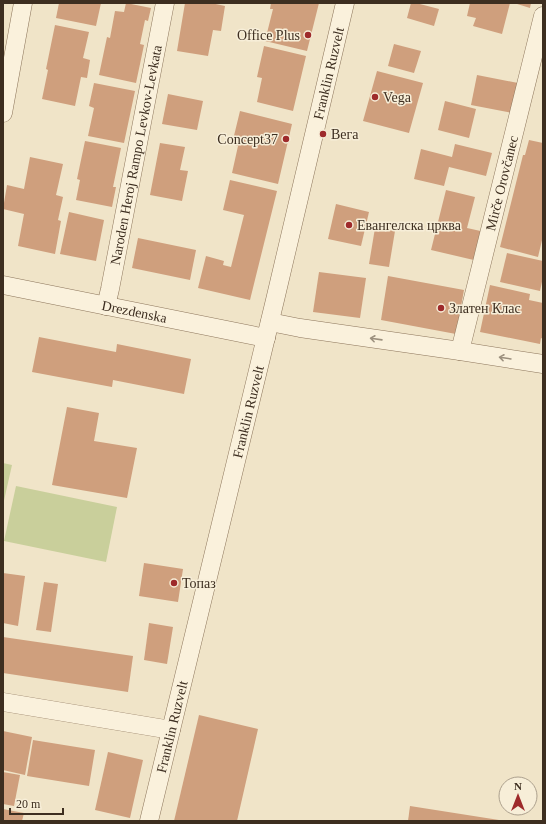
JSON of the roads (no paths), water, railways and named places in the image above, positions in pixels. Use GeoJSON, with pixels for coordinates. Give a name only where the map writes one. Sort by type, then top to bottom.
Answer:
{"type":"FeatureCollection","features":[{"type":"Feature","properties":{"kind":"street"},"geometry":{"type":"LineString","coordinates":[[3,113],[23,3]]}},
{"type":"Feature","properties":{"kind":"street","name":"Naroden Heroj Rampo Levkov-Levkata"},"geometry":{"type":"LineString","coordinates":[[106,306],[165,3]]}},
{"type":"Feature","properties":{"kind":"street","name":"Franklin Ruzvelt"},"geometry":{"type":"LineString","coordinates":[[149,821],[268,330],[344,3]]}},
{"type":"Feature","properties":{"kind":"street","name":"Mirče Orovčanec"},"geometry":{"type":"LineString","coordinates":[[460,351],[543,16]]}},
{"type":"Feature","properties":{"kind":"street","name":"Drezdenska"},"geometry":{"type":"LineString","coordinates":[[3,285],[106,306],[268,330],[300,328],[543,364]]}},
{"type":"Feature","properties":{"kind":"street"},"geometry":{"type":"LineString","coordinates":[[3,702],[171,730]]}},
{"type":"Feature","properties":{"kind":"place","name":"Office Plus"},"geometry":{"type":"Point","coordinates":[308,35]}},
{"type":"Feature","properties":{"kind":"place","name":"Vega"},"geometry":{"type":"Point","coordinates":[375,97]}},
{"type":"Feature","properties":{"kind":"place","name":"Вега"},"geometry":{"type":"Point","coordinates":[323,134]}},
{"type":"Feature","properties":{"kind":"place","name":"Concept37"},"geometry":{"type":"Point","coordinates":[286,139]}},
{"type":"Feature","properties":{"kind":"place","name":"Евангелска црква"},"geometry":{"type":"Point","coordinates":[349,225]}},
{"type":"Feature","properties":{"kind":"place","name":"Златен Клас"},"geometry":{"type":"Point","coordinates":[441,308]}},
{"type":"Feature","properties":{"kind":"place","name":"Топаз"},"geometry":{"type":"Point","coordinates":[174,583]}}]}
